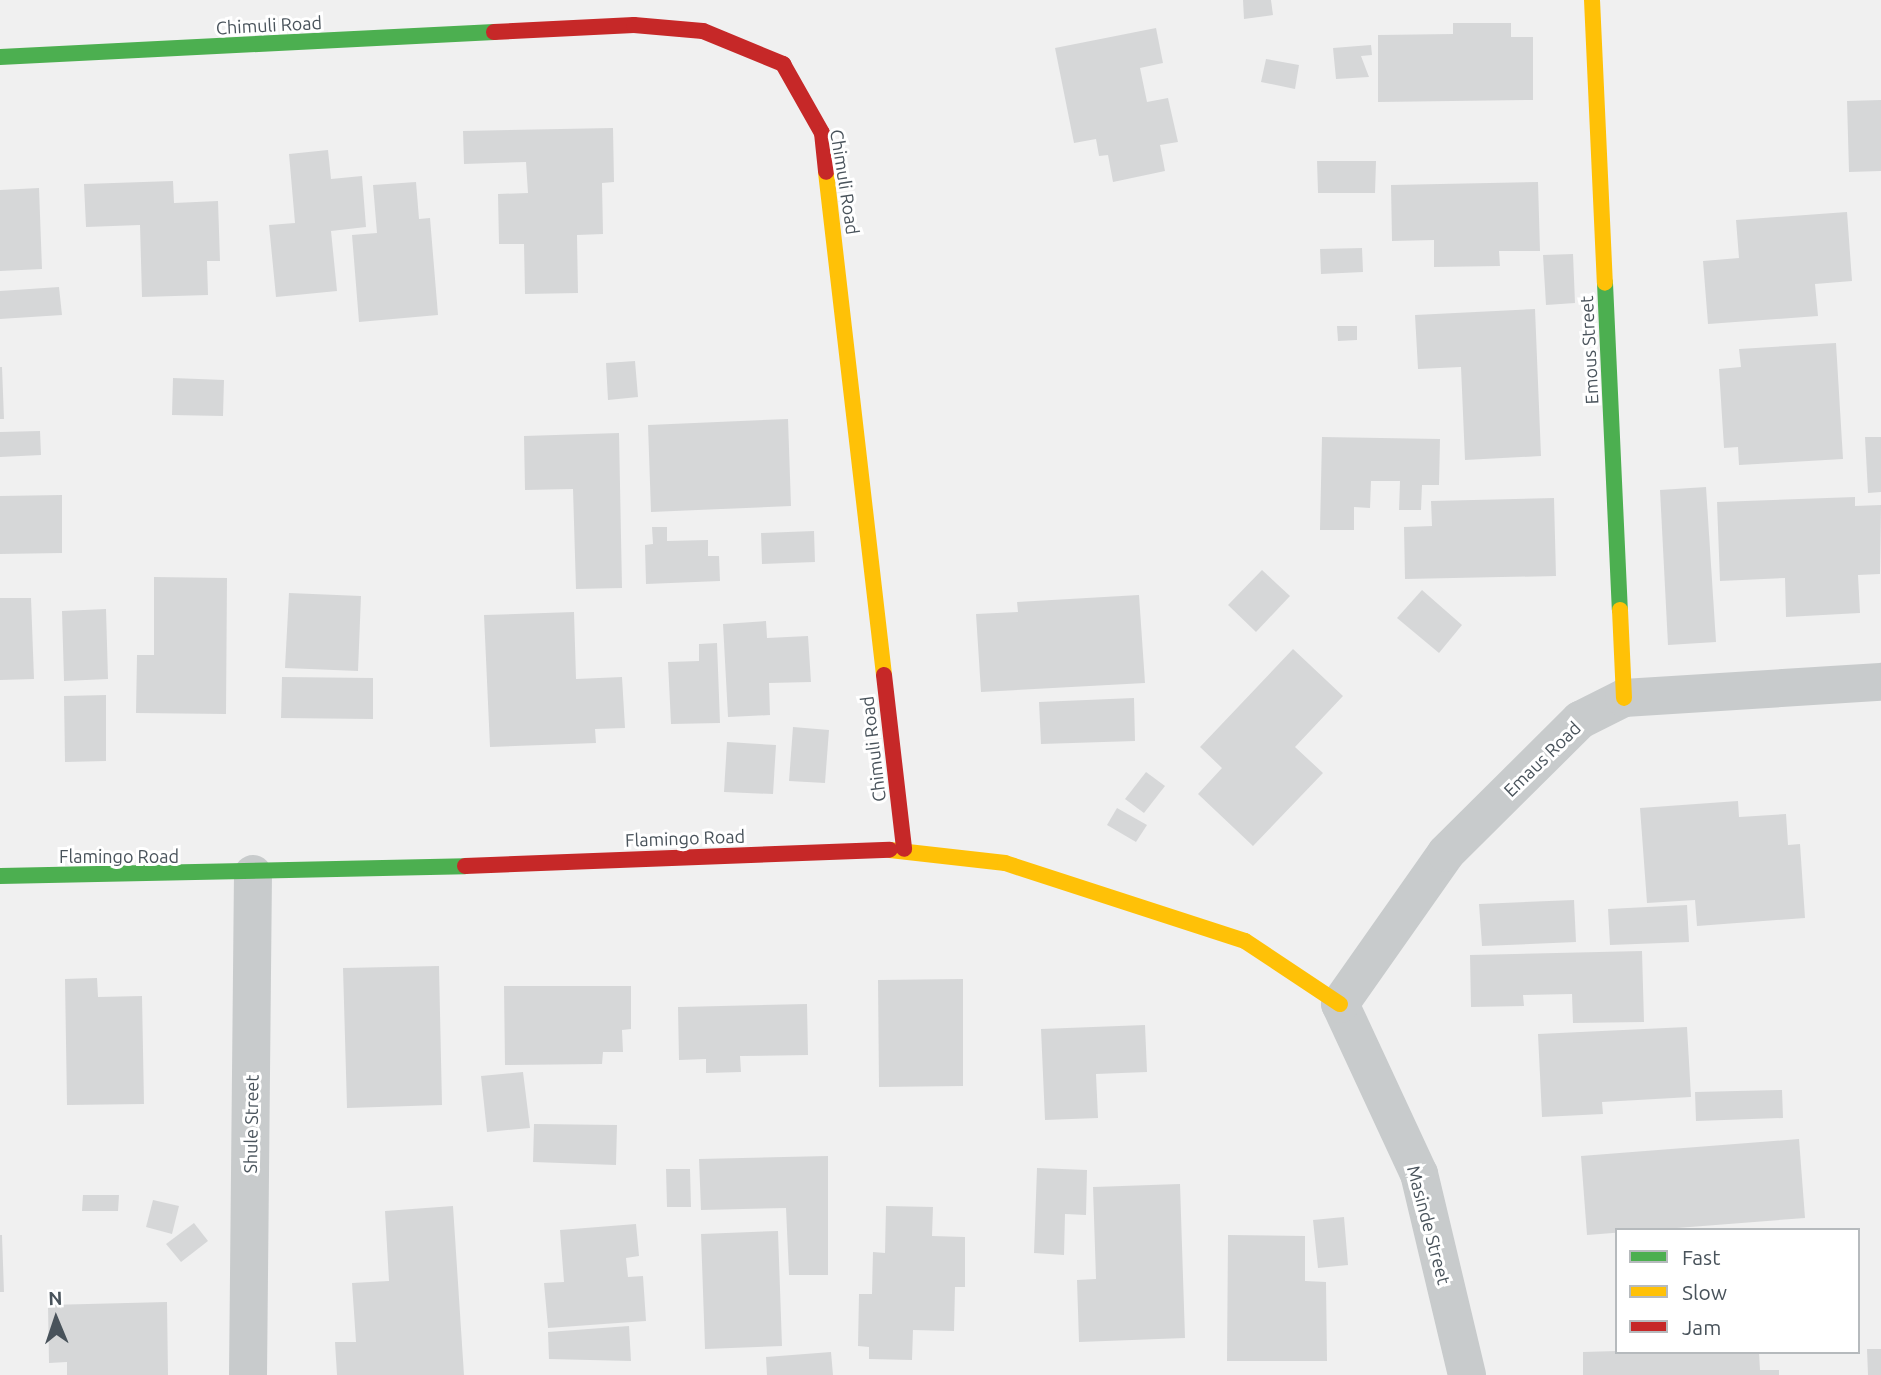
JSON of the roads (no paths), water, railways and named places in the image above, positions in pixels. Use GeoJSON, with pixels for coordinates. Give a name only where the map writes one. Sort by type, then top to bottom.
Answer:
{"type":"FeatureCollection","features":[{"type":"Feature","properties":{"kind":"street","name":"Emous Street"},"geometry":{"type":"LineString","coordinates":[[1592,0],[1624,698]]}},
{"type":"Feature","properties":{"kind":"street","name":"Chimuli Road"},"geometry":{"type":"LineString","coordinates":[[0,57],[634,25],[703,31],[783,64],[822,133],[904,849]]}},
{"type":"Feature","properties":{"kind":"street","name":"Emaus Road"},"geometry":{"type":"LineString","coordinates":[[1340,1004],[1446,853],[1580,720],[1624,698],[1881,682]]}},
{"type":"Feature","properties":{"kind":"street","name":"Flamingo Road"},"geometry":{"type":"LineString","coordinates":[[0,876],[253,874],[904,849],[1004,863],[1245,941],[1340,1004]]}},
{"type":"Feature","properties":{"kind":"street","name":"Shule Street"},"geometry":{"type":"LineString","coordinates":[[248,1375],[253,874]]}},
{"type":"Feature","properties":{"kind":"street","name":"Masinde Street"},"geometry":{"type":"LineString","coordinates":[[1340,1004],[1419,1174],[1467,1375]]}}]}
